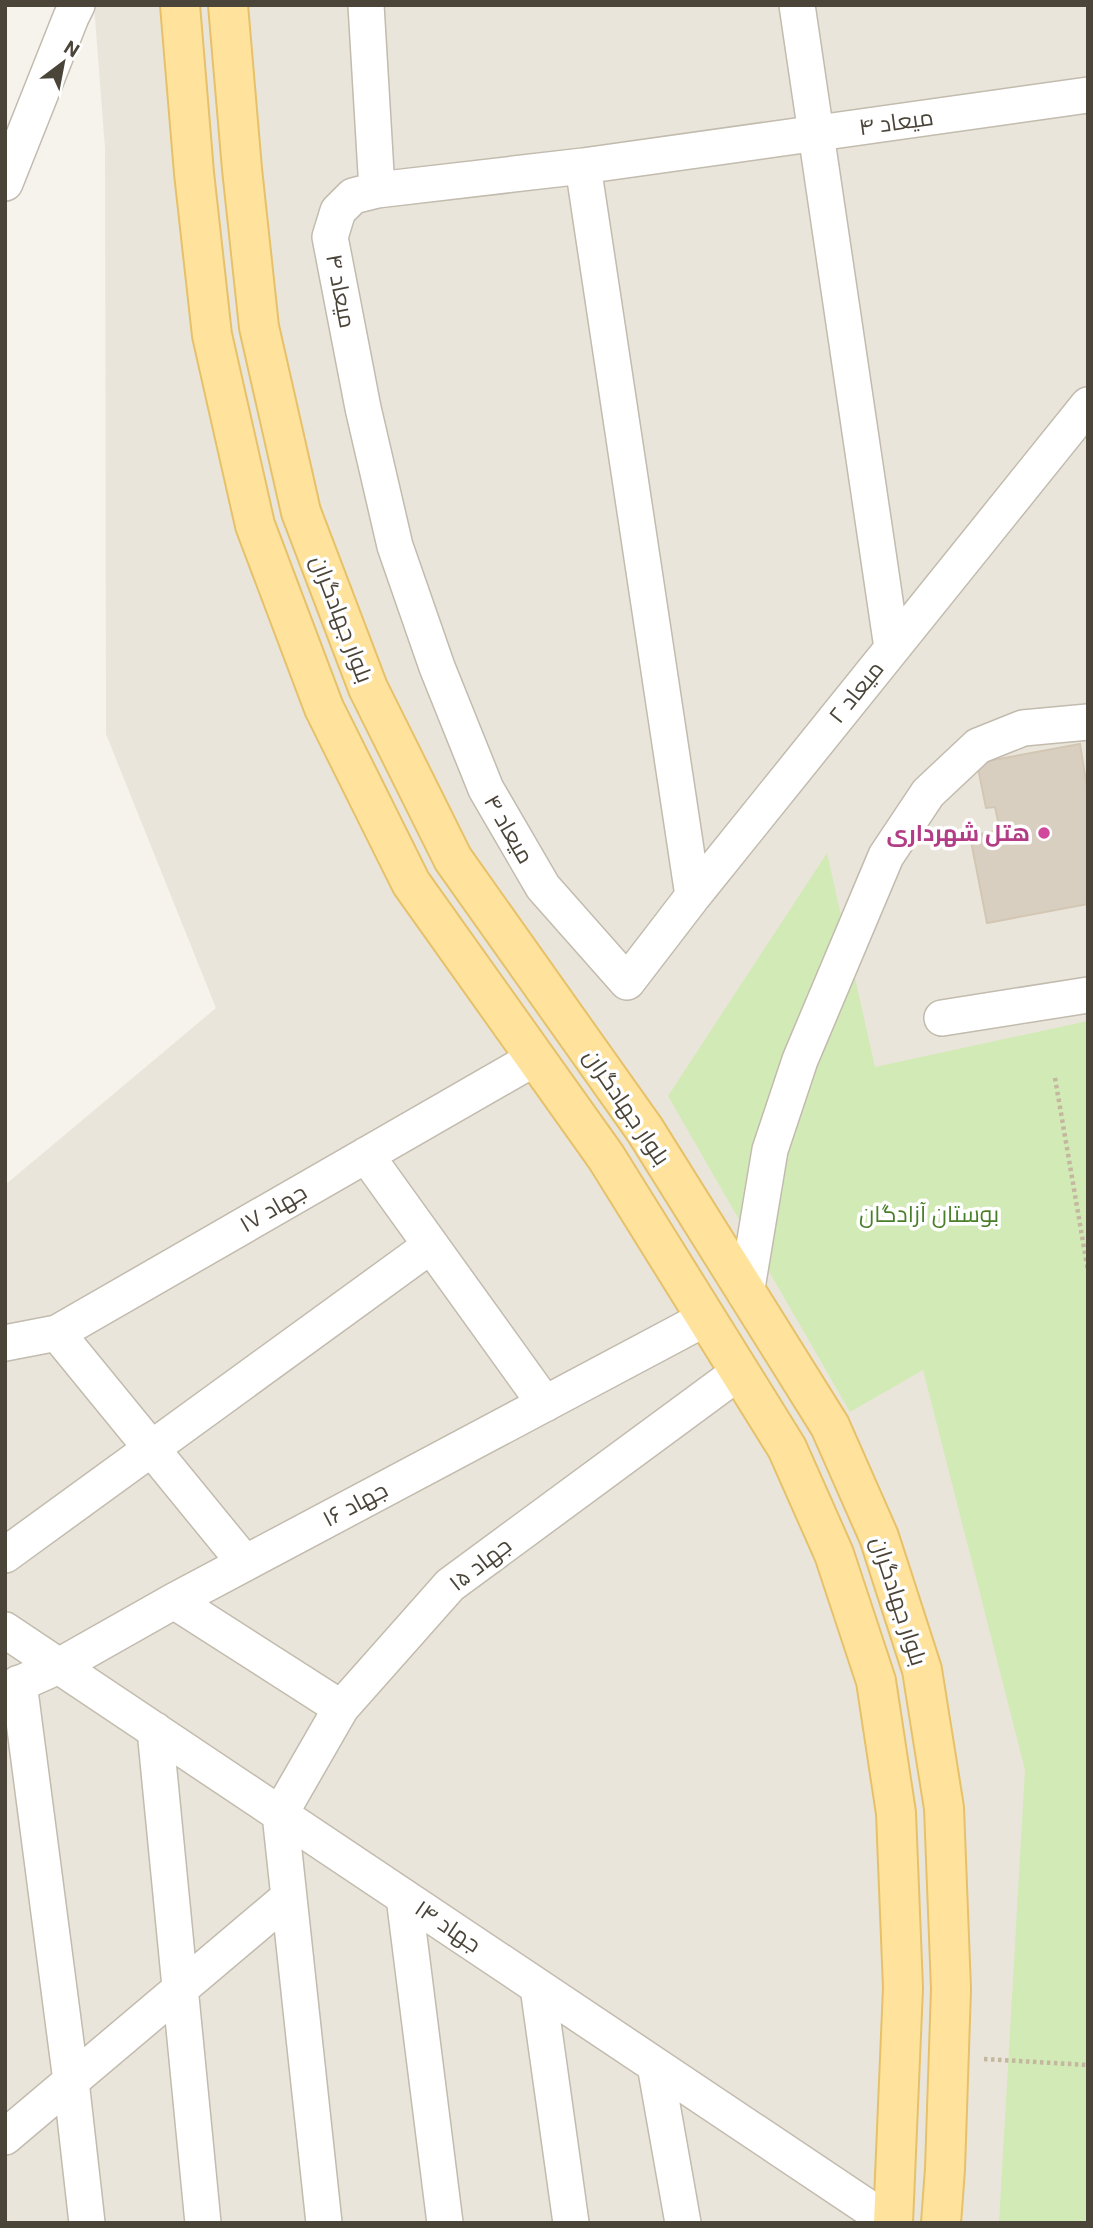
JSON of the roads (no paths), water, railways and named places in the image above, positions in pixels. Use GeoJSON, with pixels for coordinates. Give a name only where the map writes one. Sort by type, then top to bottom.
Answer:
{"type":"FeatureCollection","features":[{"type":"Feature","properties":{"kind":"main road","name":"بلوار جهادگران"},"geometry":{"type":"LineString","coordinates":[[180,5],[194,173],[212,335],[255,526],[324,708],[411,884],[606,1157],[787,1448],[834,1554],[876,1681],[896,1813],[903,1989],[892,2223]]}},
{"type":"Feature","properties":{"kind":"main road","name":"بلوار جهادگران"},"geometry":{"type":"LineString","coordinates":[[228,5],[259,327],[301,512],[368,688],[453,859],[645,1130],[830,1426],[879,1537],[922,1670],[944,1808],[951,1989],[941,2223]]}},
{"type":"Feature","properties":{"kind":"street"},"geometry":{"type":"LineString","coordinates":[[5,183],[77,5]]}},
{"type":"Feature","properties":{"kind":"street"},"geometry":{"type":"LineString","coordinates":[[366,5],[377,190]]}},
{"type":"Feature","properties":{"kind":"street"},"geometry":{"type":"LineString","coordinates":[[797,5],[892,648]]}},
{"type":"Feature","properties":{"kind":"street","name":"میعاد ۴"},"geometry":{"type":"LineString","coordinates":[[627,982],[542,887],[486,789],[437,667],[395,546],[363,408],[330,237],[338,211],[353,196],[377,190],[583,166],[1088,95]]}},
{"type":"Feature","properties":{"kind":"street"},"geometry":{"type":"LineString","coordinates":[[583,166],[693,896]]}},
{"type":"Feature","properties":{"kind":"street","name":"میعاد ۲"},"geometry":{"type":"LineString","coordinates":[[627,982],[693,896],[1088,405]]}},
{"type":"Feature","properties":{"kind":"street"},"geometry":{"type":"LineString","coordinates":[[746,1294],[770,1150],[800,1060],[886,856],[928,793],[978,746],[1023,728],[1088,722]]}},
{"type":"Feature","properties":{"kind":"street"},"geometry":{"type":"LineString","coordinates":[[942,1018],[1088,995]]}},
{"type":"Feature","properties":{"kind":"street","name":"جهاد ۱۷"},"geometry":{"type":"LineString","coordinates":[[5,1343],[57,1333],[535,1058]]}},
{"type":"Feature","properties":{"kind":"street"},"geometry":{"type":"LineString","coordinates":[[366,1155],[545,1404]]}},
{"type":"Feature","properties":{"kind":"street"},"geometry":{"type":"LineString","coordinates":[[5,1555],[430,1246]]}},
{"type":"Feature","properties":{"kind":"street","name":"جهاد ۱۶"},"geometry":{"type":"LineString","coordinates":[[12,1687],[59,1666],[173,1601],[706,1318]]}},
{"type":"Feature","properties":{"kind":"street"},"geometry":{"type":"LineString","coordinates":[[57,1333],[245,1563]]}},
{"type":"Feature","properties":{"kind":"street","name":"جهاد ۱۵"},"geometry":{"type":"LineString","coordinates":[[280,1814],[341,1708],[450,1585],[739,1372]]}},
{"type":"Feature","properties":{"kind":"street"},"geometry":{"type":"LineString","coordinates":[[173,1601],[341,1708]]}},
{"type":"Feature","properties":{"kind":"street","name":"جهاد ۱۴"},"geometry":{"type":"LineString","coordinates":[[5,1630],[892,2223]]}},
{"type":"Feature","properties":{"kind":"street"},"geometry":{"type":"LineString","coordinates":[[12,1687],[71,2081],[87,2223]]}},
{"type":"Feature","properties":{"kind":"street"},"geometry":{"type":"LineString","coordinates":[[155,1730],[203,2223]]}},
{"type":"Feature","properties":{"kind":"street"},"geometry":{"type":"LineString","coordinates":[[280,1814],[324,2223]]}},
{"type":"Feature","properties":{"kind":"street"},"geometry":{"type":"LineString","coordinates":[[5,2137],[289,1897]]}},
{"type":"Feature","properties":{"kind":"street"},"geometry":{"type":"LineString","coordinates":[[404,1897],[445,2223]]}},
{"type":"Feature","properties":{"kind":"street"},"geometry":{"type":"LineString","coordinates":[[538,1987],[571,2223]]}},
{"type":"Feature","properties":{"kind":"street"},"geometry":{"type":"LineString","coordinates":[[655,2065],[683,2223]]}},
{"type":"Feature","properties":{"kind":"place","name":"هتل شهرداری"},"geometry":{"type":"Point","coordinates":[1044,833]}},
{"type":"Feature","properties":{"kind":"park label","name":"بوستان آزادگان"},"geometry":{"type":"Point","coordinates":[929,1214]}}]}
